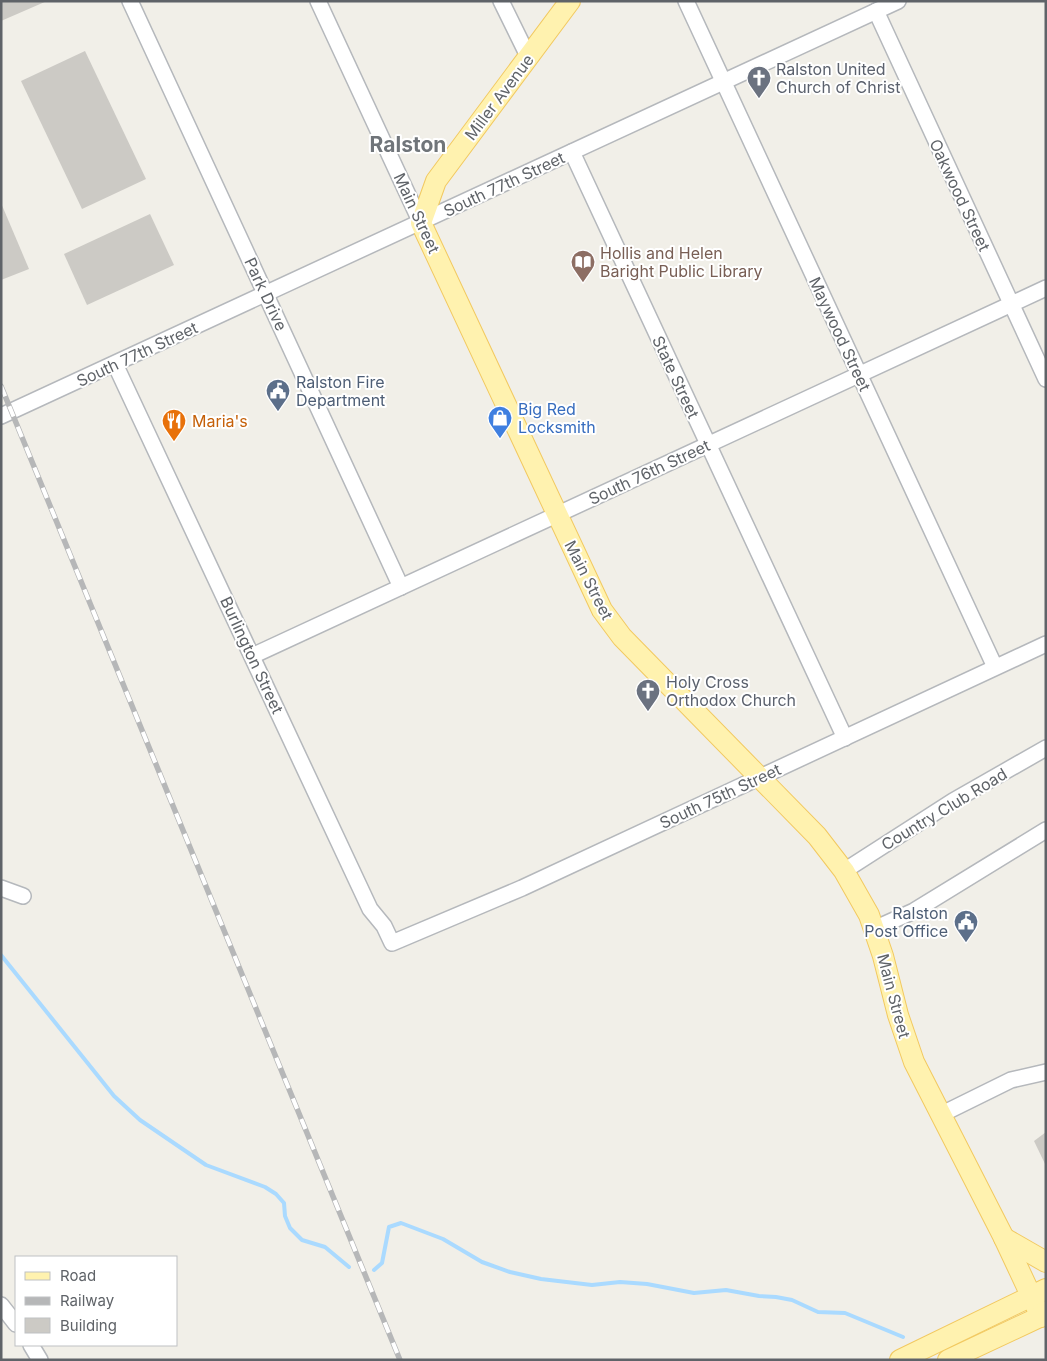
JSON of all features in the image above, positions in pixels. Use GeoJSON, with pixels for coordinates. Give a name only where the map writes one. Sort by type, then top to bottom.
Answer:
{"type":"FeatureCollection","features":[{"type":"Feature","properties":{"kind":"main road","name":"Miller Avenue"},"geometry":{"type":"LineString","coordinates":[[422,222],[436,181],[570,1]]}},
{"type":"Feature","properties":{"kind":"main road","name":"Main Street"},"geometry":{"type":"LineString","coordinates":[[422,222],[556,515],[596,599],[611,624],[817,836],[844,871],[862,900],[874,929],[905,1040],[940,1115],[1004,1238],[1038,1292],[1044,1320]]}},
{"type":"Feature","properties":{"kind":"main road"},"geometry":{"type":"LineString","coordinates":[[1004,1238],[1046,1262]]}},
{"type":"Feature","properties":{"kind":"main road"},"geometry":{"type":"LineString","coordinates":[[900,1360],[1038,1292]]}},
{"type":"Feature","properties":{"kind":"main road"},"geometry":{"type":"LineString","coordinates":[[948,1360],[1044,1320]]}},
{"type":"Feature","properties":{"kind":"street","name":"Park Drive"},"geometry":{"type":"LineString","coordinates":[[130,1],[267,293],[401,587]]}},
{"type":"Feature","properties":{"kind":"street","name":"Main Street"},"geometry":{"type":"LineString","coordinates":[[318,1],[422,222]]}},
{"type":"Feature","properties":{"kind":"street"},"geometry":{"type":"LineString","coordinates":[[502,1],[529,58]]}},
{"type":"Feature","properties":{"kind":"street","name":"Maywood Street"},"geometry":{"type":"LineString","coordinates":[[686,1],[995,667]]}},
{"type":"Feature","properties":{"kind":"street","name":"South 77th Street"},"geometry":{"type":"LineString","coordinates":[[1,416],[898,1]]}},
{"type":"Feature","properties":{"kind":"street","name":"Oakwood Street"},"geometry":{"type":"LineString","coordinates":[[876,11],[1046,379]]}},
{"type":"Feature","properties":{"kind":"street","name":"State Street"},"geometry":{"type":"LineString","coordinates":[[572,152],[845,738]]}},
{"type":"Feature","properties":{"kind":"street","name":"South 76th Street"},"geometry":{"type":"LineString","coordinates":[[252,656],[1046,288]]}},
{"type":"Feature","properties":{"kind":"street","name":"Burlington Street"},"geometry":{"type":"LineString","coordinates":[[116,364],[370,909],[384,926],[392,943]]}},
{"type":"Feature","properties":{"kind":"street","name":"South 75th Street"},"geometry":{"type":"LineString","coordinates":[[392,943],[522,888],[1046,644]]}},
{"type":"Feature","properties":{"kind":"street","name":"Country Club Road"},"geometry":{"type":"LineString","coordinates":[[844,871],[953,801],[1046,748]]}},
{"type":"Feature","properties":{"kind":"street"},"geometry":{"type":"LineString","coordinates":[[874,929],[914,911],[1046,830]]}},
{"type":"Feature","properties":{"kind":"street"},"geometry":{"type":"LineString","coordinates":[[1,888],[23,896]]}},
{"type":"Feature","properties":{"kind":"street"},"geometry":{"type":"LineString","coordinates":[[940,1115],[1002,1083],[1046,1072]]}},
{"type":"Feature","properties":{"kind":"street"},"geometry":{"type":"LineString","coordinates":[[1,1305],[15,1323]]}},
{"type":"Feature","properties":{"kind":"street"},"geometry":{"type":"LineString","coordinates":[[32,1346],[40,1360]]}},
{"type":"Feature","properties":{"kind":"building"},"geometry":{"type":"Polygon","coordinates":[[[1,1],[47,1],[1,21],[1,1]]]}},
{"type":"Feature","properties":{"kind":"building"},"geometry":{"type":"Polygon","coordinates":[[[85,51],[146,179],[82,209],[21,81],[85,51]]]}},
{"type":"Feature","properties":{"kind":"building"},"geometry":{"type":"Polygon","coordinates":[[[1,203],[29,269],[1,280],[1,203]]]}},
{"type":"Feature","properties":{"kind":"building"},"geometry":{"type":"Polygon","coordinates":[[[150,214],[174,265],[87,305],[64,254],[150,214]]]}},
{"type":"Feature","properties":{"kind":"building"},"geometry":{"type":"Polygon","coordinates":[[[1046,1132],[1046,1166],[1034,1141],[1046,1132]]]}},
{"type":"Feature","properties":{"kind":"waterway"},"geometry":{"type":"LineString","coordinates":[[1,955],[114,1096],[140,1120],[206,1165],[265,1187],[276,1194],[284,1203],[285,1216],[290,1228],[302,1240],[325,1247],[349,1267]]}},
{"type":"Feature","properties":{"kind":"waterway"},"geometry":{"type":"LineString","coordinates":[[374,1270],[382,1263],[389,1227],[401,1223],[443,1239],[482,1262],[510,1272],[541,1279],[592,1285],[620,1282],[647,1284],[694,1293],[726,1290],[776,1297],[792,1300],[818,1312],[845,1313],[903,1337]]}},
{"type":"Feature","properties":{"kind":"railway"},"geometry":{"type":"LineString","coordinates":[[1,386],[400,1360]]}},
{"type":"Feature","properties":{"kind":"place","name":"Ralston United Church of Christ"},"geometry":{"type":"Point","coordinates":[759,99]}},
{"type":"Feature","properties":{"kind":"place","name":"Hollis and Helen Baright Public Library"},"geometry":{"type":"Point","coordinates":[583,283]}},
{"type":"Feature","properties":{"kind":"place","name":"Ralston Fire Department"},"geometry":{"type":"Point","coordinates":[278,412]}},
{"type":"Feature","properties":{"kind":"place","name":"Big Red Locksmith"},"geometry":{"type":"Point","coordinates":[500,439]}},
{"type":"Feature","properties":{"kind":"place","name":"Maria's"},"geometry":{"type":"Point","coordinates":[174,442]}},
{"type":"Feature","properties":{"kind":"place","name":"Holy Cross Orthodox Church"},"geometry":{"type":"Point","coordinates":[648,712]}},
{"type":"Feature","properties":{"kind":"place","name":"Ralston Post Office"},"geometry":{"type":"Point","coordinates":[966,943]}},
{"type":"Feature","properties":{"kind":"district","name":"Ralston"},"geometry":{"type":"Point","coordinates":[408,145]}}]}
